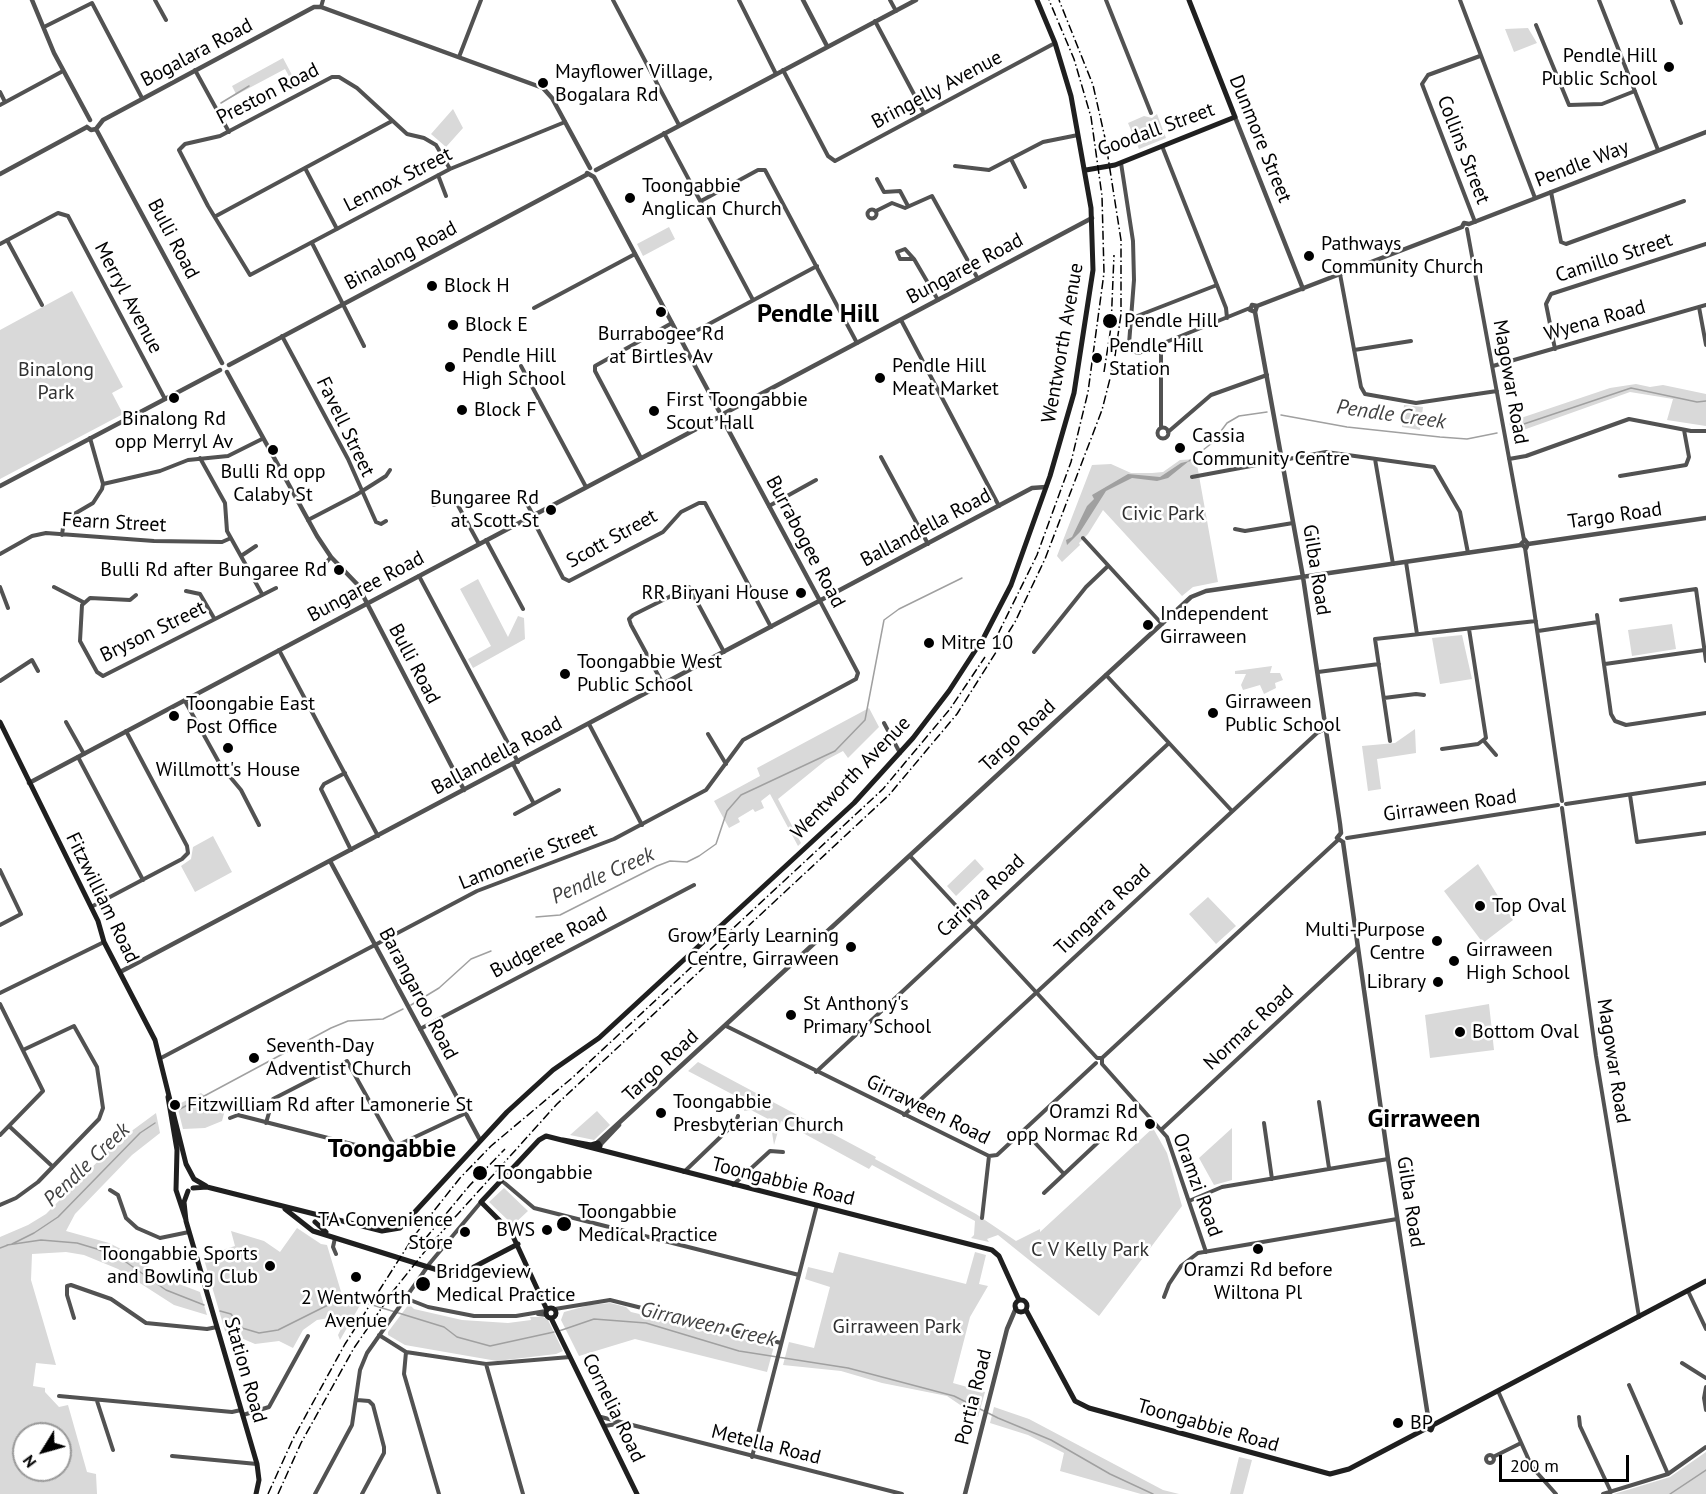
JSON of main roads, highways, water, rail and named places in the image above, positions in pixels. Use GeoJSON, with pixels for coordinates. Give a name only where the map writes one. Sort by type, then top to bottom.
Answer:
{"type":"FeatureCollection","features":[{"type":"Feature","properties":{"kind":"main road","name":"Wentworth Avenue"},"geometry":{"type":"LineString","coordinates":[[304,1212],[315,1218],[326,1216],[382,1231],[400,1228],[480,1140],[553,1070],[599,1038],[848,809],[900,753],[949,691],[991,624],[1011,585],[1069,415],[1093,270],[1092,218],[1079,135],[1055,43],[1037,0]]}},
{"type":"Feature","properties":{"kind":"main road","name":"Dunmore Street"},"geometry":{"type":"LineString","coordinates":[[1189,0],[1235,117]]}},
{"type":"Feature","properties":{"kind":"main road","name":"Goodall Street"},"geometry":{"type":"LineString","coordinates":[[1086,170],[1118,164],[1235,117]]}},
{"type":"Feature","properties":{"kind":"main road","name":"Fitzwilliam Road"},"geometry":{"type":"LineString","coordinates":[[0,722],[90,908],[104,942],[122,971],[155,1040],[168,1092],[177,1150],[176,1177]]}},
{"type":"Feature","properties":{"kind":"main road","name":"Fitzwilliam Road"},"geometry":{"type":"LineString","coordinates":[[168,1092],[192,1176]]}},
{"type":"Feature","properties":{"kind":"main road","name":"Toongabbie Road"},"geometry":{"type":"LineString","coordinates":[[481,1202],[539,1140],[546,1136],[597,1146],[616,1154],[683,1172],[992,1250],[999,1256],[1019,1300],[1027,1303],[1026,1310],[1075,1401],[1089,1408],[1330,1474],[1349,1469],[1706,1281]]}},
{"type":"Feature","properties":{"kind":"main road"},"geometry":{"type":"LineString","coordinates":[[207,1187],[182,1191],[176,1186],[176,1177],[180,1173],[192,1176],[207,1187],[304,1212],[300,1219]]}},
{"type":"Feature","properties":{"kind":"main road"},"geometry":{"type":"LineString","coordinates":[[190,1189],[192,1176]]}},
{"type":"Feature","properties":{"kind":"main road","name":"Station Road"},"geometry":{"type":"LineString","coordinates":[[176,1186],[181,1211],[186,1221]]}},
{"type":"Feature","properties":{"kind":"main road","name":"Station Road"},"geometry":{"type":"LineString","coordinates":[[190,1189],[184,1202],[186,1221],[257,1464],[259,1479],[256,1494]]}},
{"type":"Feature","properties":{"kind":"main road","name":"Cornelia Road"},"geometry":{"type":"LineString","coordinates":[[481,1202],[508,1228],[518,1244],[637,1494]]}},
{"type":"Feature","properties":{"kind":"main road"},"geometry":{"type":"LineString","coordinates":[[281,1207],[300,1219],[305,1226],[449,1272],[467,1270],[518,1244]]}},
{"type":"Feature","properties":{"kind":"main road"},"geometry":{"type":"LineString","coordinates":[[315,1218],[320,1229],[335,1237]]}},
{"type":"Feature","properties":{"kind":"main road"},"geometry":{"type":"LineString","coordinates":[[305,1226],[311,1227],[315,1218]]}},
{"type":"Feature","properties":{"kind":"main road"},"geometry":{"type":"LineString","coordinates":[[1019,1300],[1016,1308],[1021,1312],[1026,1310]]}},
{"type":"Feature","properties":{"kind":"waterway"},"geometry":{"type":"LineString","coordinates":[[221,103],[249,86]]}},
{"type":"Feature","properties":{"kind":"waterway"},"geometry":{"type":"LineString","coordinates":[[1512,428],[1631,388],[1697,402],[1706,401]]}},
{"type":"Feature","properties":{"kind":"waterway","name":"Pendle Creek"},"geometry":{"type":"LineString","coordinates":[[1189,461],[1212,443],[1227,423],[1239,416],[1267,412]]}},
{"type":"Feature","properties":{"kind":"waterway","name":"Pendle Creek"},"geometry":{"type":"LineString","coordinates":[[1281,415],[1347,427],[1440,437],[1467,439],[1497,433]]}},
{"type":"Feature","properties":{"kind":"waterway","name":"Pendle Creek"},"geometry":{"type":"LineString","coordinates":[[536,917],[560,915],[657,866],[670,861],[687,862],[699,856],[716,844],[727,811],[741,795],[835,751],[865,720],[884,620],[899,609],[962,578]]}},
{"type":"Feature","properties":{"kind":"waterway","name":"Pendle Creek"},"geometry":{"type":"LineString","coordinates":[[411,1005],[439,988],[471,959],[491,951]]}},
{"type":"Feature","properties":{"kind":"waterway","name":"Pendle Creek"},"geometry":{"type":"LineString","coordinates":[[180,1109],[331,1028],[348,1021],[383,1019],[403,1009]]}},
{"type":"Feature","properties":{"kind":"waterway","name":"Pendle Creek"},"geometry":{"type":"LineString","coordinates":[[12,1244],[58,1217],[140,1133],[155,1123]]}},
{"type":"Feature","properties":{"kind":"waterway","name":"Girraween Creek"},"geometry":{"type":"LineString","coordinates":[[7,1245],[41,1240],[77,1243],[97,1249],[123,1260],[166,1290],[204,1305]]}},
{"type":"Feature","properties":{"kind":"waterway","name":"Girraween Creek"},"geometry":{"type":"LineString","coordinates":[[0,1248],[8,1245]]}},
{"type":"Feature","properties":{"kind":"waterway","name":"Girraween Creek"},"geometry":{"type":"LineString","coordinates":[[220,1311],[231,1314],[242,1328],[259,1333],[278,1330],[332,1303],[353,1299],[444,1327],[457,1337],[490,1346],[554,1332]]}},
{"type":"Feature","properties":{"kind":"waterway","name":"Girraween Creek"},"geometry":{"type":"LineString","coordinates":[[559,1331],[594,1319],[646,1323],[739,1351],[848,1368],[954,1396],[998,1418],[1051,1440],[1110,1474],[1153,1494]]}},
{"type":"Feature","properties":{"kind":"waterway","name":"Girraween Creek"},"geometry":{"type":"LineString","coordinates":[[1670,1494],[1706,1470]]}},
{"type":"Feature","properties":{"kind":"railway"},"geometry":{"type":"LineString","coordinates":[[998,634],[1037,555],[1071,462],[1088,392],[1104,273],[1102,196],[1091,117],[1074,59],[1049,0]]}},
{"type":"Feature","properties":{"kind":"railway"},"geometry":{"type":"LineString","coordinates":[[278,1494],[301,1443],[354,1348],[394,1290],[430,1245],[557,1104],[889,795],[957,714],[1015,622],[1045,559],[1102,410],[1114,363],[1121,314],[1121,240],[1105,138],[1093,85],[1059,0]]}},
{"type":"Feature","properties":{"kind":"railway"},"geometry":{"type":"LineString","coordinates":[[1104,372],[1111,327],[1114,255]]}},
{"type":"Feature","properties":{"kind":"railway"},"geometry":{"type":"LineString","coordinates":[[268,1494],[293,1439],[345,1344],[414,1236],[460,1178],[491,1146],[572,1078],[883,789],[950,709],[985,657]]}},
{"type":"Feature","properties":{"kind":"railway"},"geometry":{"type":"LineString","coordinates":[[425,1239],[470,1185],[505,1149]]}},
{"type":"Feature","properties":{"kind":"place","name":"Pendle Hill Public School"},"geometry":{"type":"Point","coordinates":[1669,67]}},
{"type":"Feature","properties":{"kind":"place","name":"Mayflower Village, Bogalara Rd"},"geometry":{"type":"Point","coordinates":[543,83]}},
{"type":"Feature","properties":{"kind":"place","name":"Toongabbie Anglican Church"},"geometry":{"type":"Point","coordinates":[630,198]}},
{"type":"Feature","properties":{"kind":"place","name":"Pathways Community Church"},"geometry":{"type":"Point","coordinates":[1309,256]}},
{"type":"Feature","properties":{"kind":"place","name":"Block H"},"geometry":{"type":"Point","coordinates":[432,286]}},
{"type":"Feature","properties":{"kind":"place","name":"Burrabogee Rd at Birtles Av"},"geometry":{"type":"Point","coordinates":[661,312]}},
{"type":"Feature","properties":{"kind":"place","name":"Pendle Hill"},"geometry":{"type":"Point","coordinates":[1110,321]}},
{"type":"Feature","properties":{"kind":"place","name":"Block E"},"geometry":{"type":"Point","coordinates":[453,325]}},
{"type":"Feature","properties":{"kind":"place","name":"Pendle Hill Station"},"geometry":{"type":"Point","coordinates":[1097,358]}},
{"type":"Feature","properties":{"kind":"place","name":"Pendle Hill High School"},"geometry":{"type":"Point","coordinates":[450,367]}},
{"type":"Feature","properties":{"kind":"place","name":"Pendle Hill Meat Market"},"geometry":{"type":"Point","coordinates":[880,378]}},
{"type":"Feature","properties":{"kind":"place","name":"Binalong Rd opp Merryl Av"},"geometry":{"type":"Point","coordinates":[174,398]}},
{"type":"Feature","properties":{"kind":"place","name":"Block F"},"geometry":{"type":"Point","coordinates":[462,410]}},
{"type":"Feature","properties":{"kind":"place","name":"First Toongabbie Scout Hall"},"geometry":{"type":"Point","coordinates":[654,411]}},
{"type":"Feature","properties":{"kind":"place","name":"Cassia Community Centre"},"geometry":{"type":"Point","coordinates":[1180,448]}},
{"type":"Feature","properties":{"kind":"place","name":"Bulli Rd opp Calaby St"},"geometry":{"type":"Point","coordinates":[273,450]}},
{"type":"Feature","properties":{"kind":"place","name":"Bungaree Rd at Scott St"},"geometry":{"type":"Point","coordinates":[551,510]}},
{"type":"Feature","properties":{"kind":"place","name":"Bulli Rd after Bungaree Rd"},"geometry":{"type":"Point","coordinates":[339,570]}},
{"type":"Feature","properties":{"kind":"place","name":"RR Biryani House"},"geometry":{"type":"Point","coordinates":[801,593]}},
{"type":"Feature","properties":{"kind":"place","name":"Independent Girraween"},"geometry":{"type":"Point","coordinates":[1148,625]}},
{"type":"Feature","properties":{"kind":"place","name":"Mitre 10"},"geometry":{"type":"Point","coordinates":[929,643]}},
{"type":"Feature","properties":{"kind":"place","name":"Toongabbie West Public School"},"geometry":{"type":"Point","coordinates":[565,674]}},
{"type":"Feature","properties":{"kind":"place","name":"Girraween Public School"},"geometry":{"type":"Point","coordinates":[1213,713]}},
{"type":"Feature","properties":{"kind":"place","name":"Toongabie East Post Office"},"geometry":{"type":"Point","coordinates":[174,716]}},
{"type":"Feature","properties":{"kind":"place","name":"Willmott's House"},"geometry":{"type":"Point","coordinates":[228,748]}},
{"type":"Feature","properties":{"kind":"place","name":"Top Oval"},"geometry":{"type":"Point","coordinates":[1480,906]}},
{"type":"Feature","properties":{"kind":"place","name":"Multi-Purpose Centre"},"geometry":{"type":"Point","coordinates":[1437,941]}},
{"type":"Feature","properties":{"kind":"place","name":"Grow Early Learning Centre, Girraween"},"geometry":{"type":"Point","coordinates":[851,947]}},
{"type":"Feature","properties":{"kind":"place","name":"Girraween High School"},"geometry":{"type":"Point","coordinates":[1454,961]}},
{"type":"Feature","properties":{"kind":"place","name":"Library"},"geometry":{"type":"Point","coordinates":[1438,982]}},
{"type":"Feature","properties":{"kind":"place","name":"St Anthony's Primary School"},"geometry":{"type":"Point","coordinates":[791,1015]}},
{"type":"Feature","properties":{"kind":"place","name":"Bottom Oval"},"geometry":{"type":"Point","coordinates":[1460,1032]}},
{"type":"Feature","properties":{"kind":"place","name":"Seventh-Day Adventist Church"},"geometry":{"type":"Point","coordinates":[254,1058]}},
{"type":"Feature","properties":{"kind":"place","name":"Fitzwilliam Rd after Lamonerie St"},"geometry":{"type":"Point","coordinates":[175,1105]}},
{"type":"Feature","properties":{"kind":"place","name":"Toongabbie Presbyterian Church"},"geometry":{"type":"Point","coordinates":[661,1113]}},
{"type":"Feature","properties":{"kind":"place","name":"Oramzi Rd opp Normac Rd"},"geometry":{"type":"Point","coordinates":[1150,1124]}},
{"type":"Feature","properties":{"kind":"place","name":"Toongabbie"},"geometry":{"type":"Point","coordinates":[480,1173]}},
{"type":"Feature","properties":{"kind":"place","name":"Toongabbie Medical Practice"},"geometry":{"type":"Point","coordinates":[564,1224]}},
{"type":"Feature","properties":{"kind":"place","name":"BWS"},"geometry":{"type":"Point","coordinates":[547,1230]}},
{"type":"Feature","properties":{"kind":"place","name":"TA Convenience Store"},"geometry":{"type":"Point","coordinates":[465,1232]}},
{"type":"Feature","properties":{"kind":"place","name":"Oramzi Rd before Wiltona Pl"},"geometry":{"type":"Point","coordinates":[1258,1249]}},
{"type":"Feature","properties":{"kind":"place","name":"Toongabbie Sports and Bowling Club"},"geometry":{"type":"Point","coordinates":[270,1266]}},
{"type":"Feature","properties":{"kind":"place","name":"2 Wentworth Avenue"},"geometry":{"type":"Point","coordinates":[356,1277]}},
{"type":"Feature","properties":{"kind":"place","name":"Bridgeview Medical Practice"},"geometry":{"type":"Point","coordinates":[423,1284]}},
{"type":"Feature","properties":{"kind":"place","name":"BP"},"geometry":{"type":"Point","coordinates":[1398,1423]}},
{"type":"Feature","properties":{"kind":"district","name":"Pendle Hill"},"geometry":{"type":"Point","coordinates":[818,315]}},
{"type":"Feature","properties":{"kind":"district","name":"Girraween"},"geometry":{"type":"Point","coordinates":[1424,1120]}},
{"type":"Feature","properties":{"kind":"district","name":"Toongabbie"},"geometry":{"type":"Point","coordinates":[392,1150]}},
{"type":"Feature","properties":{"kind":"park label","name":"Binalong Park"},"geometry":{"type":"Point","coordinates":[56,382]}},
{"type":"Feature","properties":{"kind":"park label","name":"Civic Park"},"geometry":{"type":"Point","coordinates":[1163,514]}},
{"type":"Feature","properties":{"kind":"park label","name":"C V Kelly Park"},"geometry":{"type":"Point","coordinates":[1090,1250]}},
{"type":"Feature","properties":{"kind":"park label","name":"Girraween Park"},"geometry":{"type":"Point","coordinates":[897,1327]}}]}
